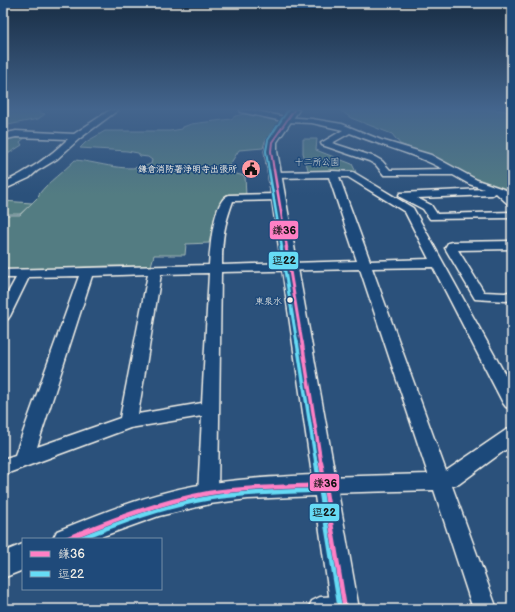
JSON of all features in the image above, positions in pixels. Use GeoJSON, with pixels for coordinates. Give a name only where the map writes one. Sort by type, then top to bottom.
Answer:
{"type":"FeatureCollection","features":[{"type":"Feature","properties":{"kind":"street"},"geometry":{"type":"LineString","coordinates":[[3,187],[26,176],[34,169],[54,158],[74,139]]}},
{"type":"Feature","properties":{"kind":"street"},"geometry":{"type":"LineString","coordinates":[[275,139],[271,146],[278,197],[345,609],[320,609]]}},
{"type":"Feature","properties":{"kind":"street"},"geometry":{"type":"LineString","coordinates":[[332,139],[325,142],[372,159],[379,163],[387,173],[453,172]]}},
{"type":"Feature","properties":{"kind":"street"},"geometry":{"type":"LineString","coordinates":[[370,139],[428,157],[472,182],[502,192],[512,202]]}},
{"type":"Feature","properties":{"kind":"street"},"geometry":{"type":"LineString","coordinates":[[333,174],[485,609]]}},
{"type":"Feature","properties":{"kind":"street"},"geometry":{"type":"LineString","coordinates":[[275,175],[350,174],[409,210],[512,403]]}},
{"type":"Feature","properties":{"kind":"street"},"geometry":{"type":"LineString","coordinates":[[502,192],[404,194],[427,207],[434,217],[512,215]]}},
{"type":"Feature","properties":{"kind":"street"},"geometry":{"type":"LineString","coordinates":[[208,494],[216,241],[219,223],[229,198],[278,197]]}},
{"type":"Feature","properties":{"kind":"street"},"geometry":{"type":"LineString","coordinates":[[510,299],[480,296],[451,248],[452,246],[512,245]]}},
{"type":"Feature","properties":{"kind":"street"},"geometry":{"type":"LineString","coordinates":[[3,274],[438,263]]}},
{"type":"Feature","properties":{"kind":"street"},"geometry":{"type":"LineString","coordinates":[[128,422],[154,271]]}},
{"type":"Feature","properties":{"kind":"street"},"geometry":{"type":"LineString","coordinates":[[23,460],[87,272]]}},
{"type":"Feature","properties":{"kind":"street"},"geometry":{"type":"LineString","coordinates":[[3,316],[24,274]]}},
{"type":"Feature","properties":{"kind":"street"},"geometry":{"type":"LineString","coordinates":[[3,467],[128,422],[210,408]]}},
{"type":"Feature","properties":{"kind":"street"},"geometry":{"type":"LineString","coordinates":[[69,538],[132,513],[174,500],[208,494],[265,487],[440,481],[452,478],[510,441]]}},
{"type":"Feature","properties":{"kind":"street"},"geometry":{"type":"LineString","coordinates":[[3,565],[22,557]]}},
{"type":"Feature","properties":{"kind":"green space"},"geometry":{"type":"Polygon","coordinates":[[[3,139],[24,139],[20,142],[22,145],[3,157],[3,139]]]}},
{"type":"Feature","properties":{"kind":"green space"},"geometry":{"type":"Polygon","coordinates":[[[92,139],[267,139],[263,148],[239,150],[229,166],[232,173],[245,176],[246,196],[227,196],[214,219],[209,243],[186,244],[185,255],[154,255],[151,266],[106,266],[3,271],[3,215],[20,215],[39,196],[47,185],[75,160],[123,168],[142,167],[151,164],[152,160],[148,157],[140,156],[138,153],[80,148],[92,139]]]}},
{"type":"Feature","properties":{"kind":"green space","name":"十二所公園"},"geometry":{"type":"Polygon","coordinates":[[[303,139],[317,139],[316,150],[352,164],[356,172],[309,173],[303,153],[303,139]]]}},
{"type":"Feature","properties":{"kind":"green space"},"geometry":{"type":"Polygon","coordinates":[[[396,139],[512,139],[512,197],[495,186],[478,181],[436,158],[400,144],[396,139]]]}},
{"type":"Feature","properties":{"kind":"green space"},"geometry":{"type":"Polygon","coordinates":[[[3,201],[32,203],[20,214],[3,214],[3,201]]]}},
{"type":"Feature","properties":{"kind":"transit line","name":"逗22"},"geometry":{"type":"LineString","coordinates":[[269,139],[266,151],[340,609]]}},
{"type":"Feature","properties":{"kind":"transit line","name":"鎌36"},"geometry":{"type":"LineString","coordinates":[[274,139],[272,142],[271,151],[345,609]]}},
{"type":"Feature","properties":{"kind":"transit line","name":"鎌36"},"geometry":{"type":"LineString","coordinates":[[68,538],[127,515],[191,497],[241,489],[325,485]]}},
{"type":"Feature","properties":{"kind":"transit line","name":"逗22"},"geometry":{"type":"LineString","coordinates":[[82,538],[120,523],[177,505],[225,496],[325,490]]}},
{"type":"Feature","properties":{"kind":"place","name":"鎌倉消防署浄明寺出張所"},"geometry":{"type":"Point","coordinates":[251,169]}},
{"type":"Feature","properties":{"kind":"place","name":"東泉水"},"geometry":{"type":"Point","coordinates":[290,300]}}]}
